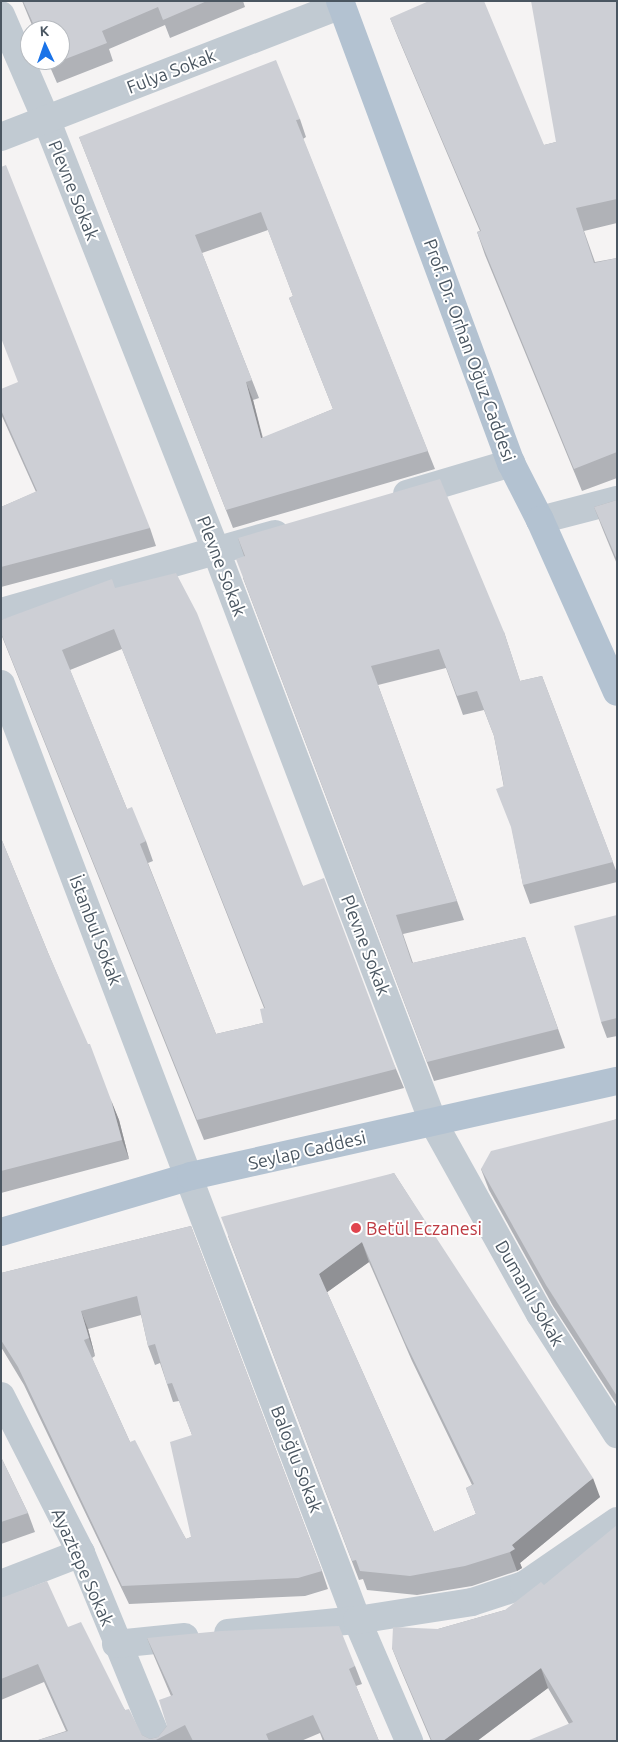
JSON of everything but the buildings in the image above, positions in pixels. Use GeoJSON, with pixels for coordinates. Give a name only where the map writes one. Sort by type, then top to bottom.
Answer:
{"type":"FeatureCollection","features":[{"type":"Feature","properties":{"kind":"main road","name":"Prof. Dr. Orhan Oğuz Caddesi"},"geometry":{"type":"LineString","coordinates":[[345,2],[511,463],[540,520],[617,692]]}},
{"type":"Feature","properties":{"kind":"main road","name":"Seylap Caddesi"},"geometry":{"type":"LineString","coordinates":[[1,1232],[190,1176],[617,1081]]}},
{"type":"Feature","properties":{"kind":"street","name":"Fulya Sokak"},"geometry":{"type":"LineString","coordinates":[[1,137],[345,2]]}},
{"type":"Feature","properties":{"kind":"street","name":"Plevne Sokak"},"geometry":{"type":"LineString","coordinates":[[1,15],[46,119],[216,551],[433,1122]]}},
{"type":"Feature","properties":{"kind":"street"},"geometry":{"type":"LineString","coordinates":[[378,503],[511,463]]}},
{"type":"Feature","properties":{"kind":"street"},"geometry":{"type":"LineString","coordinates":[[540,520],[617,500]]}},
{"type":"Feature","properties":{"kind":"street"},"geometry":{"type":"LineString","coordinates":[[1,612],[302,526]]}},
{"type":"Feature","properties":{"kind":"street","name":"İstanbul Sokak"},"geometry":{"type":"LineString","coordinates":[[1,684],[190,1176]]}},
{"type":"Feature","properties":{"kind":"street","name":"Dumanlı Sokak"},"geometry":{"type":"LineString","coordinates":[[433,1122],[540,1314],[617,1434]]}},
{"type":"Feature","properties":{"kind":"street","name":"Baloğlu Sokak"},"geometry":{"type":"LineString","coordinates":[[190,1176],[357,1620],[409,1741]]}},
{"type":"Feature","properties":{"kind":"street","name":"Ayaztepe Sokak"},"geometry":{"type":"LineString","coordinates":[[1,1396],[81,1554],[116,1644],[158,1741]]}},
{"type":"Feature","properties":{"kind":"street"},"geometry":{"type":"LineString","coordinates":[[116,1644],[357,1620],[472,1602],[524,1585],[617,1521]]}},
{"type":"Feature","properties":{"kind":"street"},"geometry":{"type":"LineString","coordinates":[[1,1584],[81,1554]]}},
{"type":"Feature","properties":{"kind":"place","name":"Betül Eczanesi"},"geometry":{"type":"Point","coordinates":[356,1228]}}]}
